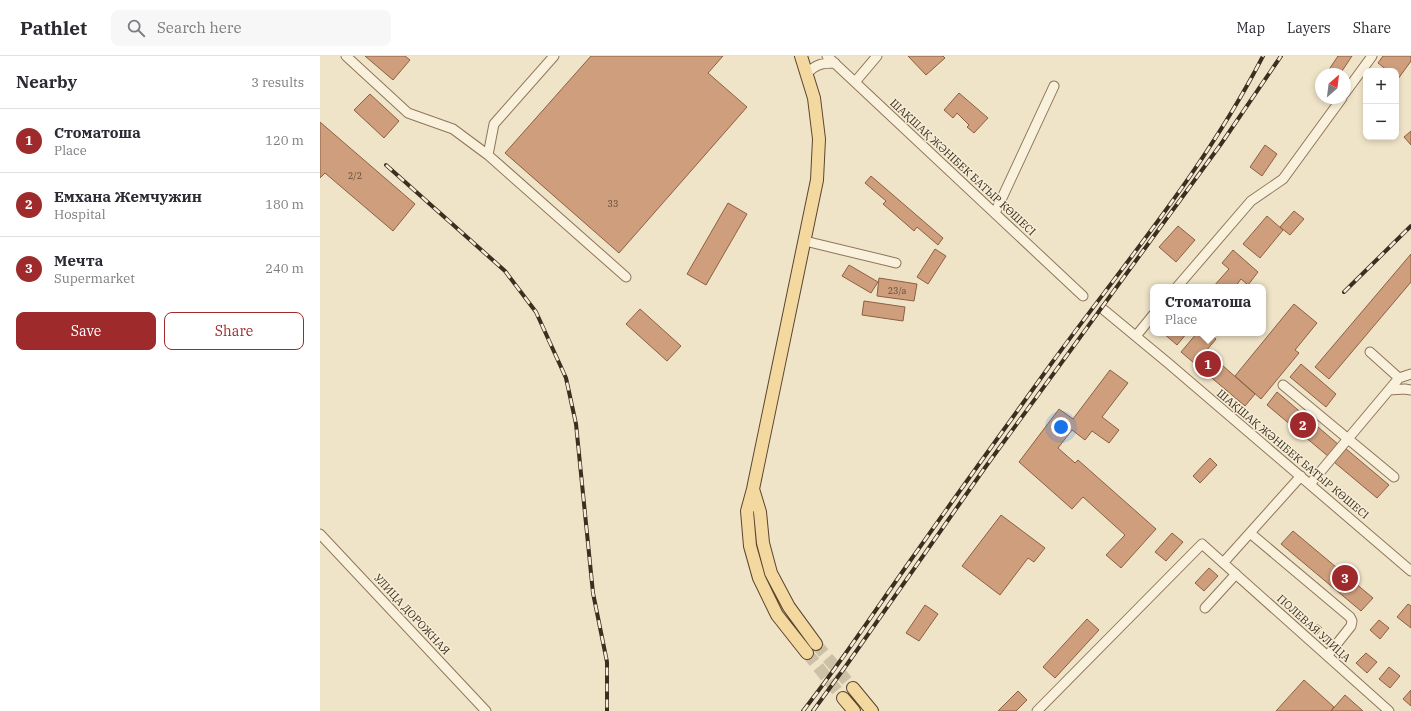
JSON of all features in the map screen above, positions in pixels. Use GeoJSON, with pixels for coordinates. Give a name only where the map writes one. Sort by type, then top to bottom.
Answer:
{"type":"FeatureCollection","features":[{"type":"Feature","properties":{"kind":"main road"},"geometry":{"type":"LineString","coordinates":[[801,56],[814,98],[819,139],[817,180],[753,489],[747,511],[750,546],[759,578],[777,615],[807,653]]}},
{"type":"Feature","properties":{"kind":"main road"},"geometry":{"type":"LineString","coordinates":[[753,489],[760,512],[763,543],[771,573],[789,607],[816,644]]}},
{"type":"Feature","properties":{"kind":"main road"},"geometry":{"type":"LineString","coordinates":[[853,688],[872,711]]}},
{"type":"Feature","properties":{"kind":"main road"},"geometry":{"type":"LineString","coordinates":[[843,698],[854,711]]}},
{"type":"Feature","properties":{"kind":"street"},"geometry":{"type":"LineString","coordinates":[[346,56],[408,113],[453,129],[488,155],[626,277]]}},
{"type":"Feature","properties":{"kind":"street"},"geometry":{"type":"LineString","coordinates":[[488,155],[494,124],[554,56]]}},
{"type":"Feature","properties":{"kind":"street","name":"ШАҚШАҚ ЖӘНІБЕК БАТЫР КӨШЕСІ"},"geometry":{"type":"LineString","coordinates":[[827,56],[1083,296]]}},
{"type":"Feature","properties":{"kind":"street"},"geometry":{"type":"LineString","coordinates":[[855,82],[877,56]]}},
{"type":"Feature","properties":{"kind":"street"},"geometry":{"type":"LineString","coordinates":[[1351,85],[1372,56]]}},
{"type":"Feature","properties":{"kind":"street"},"geometry":{"type":"LineString","coordinates":[[807,74],[816,66],[824,63],[835,63]]}},
{"type":"Feature","properties":{"kind":"street"},"geometry":{"type":"LineString","coordinates":[[995,213],[1054,86]]}},
{"type":"Feature","properties":{"kind":"street"},"geometry":{"type":"LineString","coordinates":[[1180,284],[1251,201],[1283,179],[1338,104]]}},
{"type":"Feature","properties":{"kind":"street"},"geometry":{"type":"LineString","coordinates":[[805,241],[896,262]]}},
{"type":"Feature","properties":{"kind":"street","name":"ШАҚШАҚ ЖӘНІБЕК БАТЫР КӨШЕСІ"},"geometry":{"type":"LineString","coordinates":[[1104,310],[1411,571]]}},
{"type":"Feature","properties":{"kind":"street"},"geometry":{"type":"LineString","coordinates":[[1136,336],[1150,319]]}},
{"type":"Feature","properties":{"kind":"street"},"geometry":{"type":"LineString","coordinates":[[1370,352],[1399,378]]}},
{"type":"Feature","properties":{"kind":"street"},"geometry":{"type":"LineString","coordinates":[[1310,484],[1399,378],[1411,374]]}},
{"type":"Feature","properties":{"kind":"street"},"geometry":{"type":"LineString","coordinates":[[1283,385],[1394,478]]}},
{"type":"Feature","properties":{"kind":"street"},"geometry":{"type":"LineString","coordinates":[[1389,390],[1411,390]]}},
{"type":"Feature","properties":{"kind":"street"},"geometry":{"type":"LineString","coordinates":[[1223,563],[1301,476]]}},
{"type":"Feature","properties":{"kind":"street"},"geometry":{"type":"LineString","coordinates":[[1250,533],[1350,617],[1352,621],[1351,626],[1328,656]]}},
{"type":"Feature","properties":{"kind":"street","name":"УЛИЦА ДОРОЖНАЯ"},"geometry":{"type":"LineString","coordinates":[[320,534],[486,711]]}},
{"type":"Feature","properties":{"kind":"street","name":"ПОЛЕВАЯ УЛИЦА"},"geometry":{"type":"LineString","coordinates":[[1038,711],[1202,544],[1389,711]]}},
{"type":"Feature","properties":{"kind":"street"},"geometry":{"type":"LineString","coordinates":[[1205,608],[1236,574]]}},
{"type":"Feature","properties":{"kind":"building"},"geometry":{"type":"Polygon","coordinates":[[[365,56],[405,56],[410,60],[393,80],[365,56]]]}},
{"type":"Feature","properties":{"kind":"building"},"geometry":{"type":"Polygon","coordinates":[[[591,56],[723,56],[708,73],[747,107],[619,253],[505,153],[591,56]]]}},
{"type":"Feature","properties":{"kind":"building"},"geometry":{"type":"Polygon","coordinates":[[[908,56],[943,56],[945,58],[926,75],[908,56]]]}},
{"type":"Feature","properties":{"kind":"building"},"geometry":{"type":"Polygon","coordinates":[[[1338,56],[1352,56],[1344,68],[1330,68],[1338,56]]]}},
{"type":"Feature","properties":{"kind":"building"},"geometry":{"type":"Polygon","coordinates":[[[1383,56],[1411,56],[1411,61],[1399,78],[1399,68],[1384,68],[1378,63],[1383,56]]]}},
{"type":"Feature","properties":{"kind":"building"},"geometry":{"type":"Polygon","coordinates":[[[959,93],[988,118],[974,133],[967,127],[969,125],[957,113],[953,118],[944,110],[959,93]]]}},
{"type":"Feature","properties":{"kind":"building"},"geometry":{"type":"Polygon","coordinates":[[[370,94],[399,121],[384,138],[354,110],[370,94]]]}},
{"type":"Feature","properties":{"kind":"building"},"geometry":{"type":"Polygon","coordinates":[[[320,122],[415,204],[393,231],[325,173],[320,178],[320,122]]]}},
{"type":"Feature","properties":{"kind":"building"},"geometry":{"type":"Polygon","coordinates":[[[1411,131],[1411,145],[1404,137],[1411,131]]]}},
{"type":"Feature","properties":{"kind":"building"},"geometry":{"type":"Polygon","coordinates":[[[1265,145],[1277,154],[1262,176],[1250,167],[1265,145]]]}},
{"type":"Feature","properties":{"kind":"building"},"geometry":{"type":"Polygon","coordinates":[[[871,176],[943,238],[938,245],[917,227],[914,231],[883,204],[886,201],[865,183],[871,176]]]}},
{"type":"Feature","properties":{"kind":"building"},"geometry":{"type":"Polygon","coordinates":[[[728,203],[747,214],[706,285],[687,274],[728,203]]]}},
{"type":"Feature","properties":{"kind":"building"},"geometry":{"type":"Polygon","coordinates":[[[1294,211],[1304,219],[1290,235],[1280,227],[1294,211]]]}},
{"type":"Feature","properties":{"kind":"building"},"geometry":{"type":"Polygon","coordinates":[[[1267,216],[1283,230],[1260,258],[1243,244],[1267,216]]]}},
{"type":"Feature","properties":{"kind":"building"},"geometry":{"type":"Polygon","coordinates":[[[1178,226],[1195,240],[1176,262],[1159,247],[1178,226]]]}},
{"type":"Feature","properties":{"kind":"building"},"geometry":{"type":"Polygon","coordinates":[[[935,249],[946,256],[928,284],[917,277],[935,249]]]}},
{"type":"Feature","properties":{"kind":"building"},"geometry":{"type":"Polygon","coordinates":[[[1233,250],[1258,272],[1249,284],[1241,279],[1237,284],[1216,284],[1229,269],[1222,263],[1233,250]]]}},
{"type":"Feature","properties":{"kind":"building"},"geometry":{"type":"Polygon","coordinates":[[[1411,254],[1411,282],[1329,379],[1315,367],[1411,254]]]}},
{"type":"Feature","properties":{"kind":"building"},"geometry":{"type":"Polygon","coordinates":[[[849,265],[878,282],[871,293],[842,276],[849,265]]]}},
{"type":"Feature","properties":{"kind":"building"},"geometry":{"type":"Polygon","coordinates":[[[879,278],[917,284],[914,301],[877,296],[879,278]]]}},
{"type":"Feature","properties":{"kind":"building"},"geometry":{"type":"Polygon","coordinates":[[[864,301],[905,307],[903,321],[862,315],[864,301]]]}},
{"type":"Feature","properties":{"kind":"building"},"geometry":{"type":"Polygon","coordinates":[[[1294,304],[1317,323],[1295,350],[1299,353],[1261,399],[1235,376],[1294,304]]]}},
{"type":"Feature","properties":{"kind":"building"},"geometry":{"type":"Polygon","coordinates":[[[640,309],[681,346],[667,361],[626,324],[640,309]]]}},
{"type":"Feature","properties":{"kind":"building"},"geometry":{"type":"Polygon","coordinates":[[[1166,336],[1184,336],[1177,345],[1166,336]]]}},
{"type":"Feature","properties":{"kind":"building"},"geometry":{"type":"Polygon","coordinates":[[[1194,336],[1212,336],[1216,339],[1206,351],[1255,394],[1245,406],[1181,352],[1194,336]]]}},
{"type":"Feature","properties":{"kind":"building"},"geometry":{"type":"Polygon","coordinates":[[[1301,364],[1336,394],[1326,407],[1290,377],[1301,364]]]}},
{"type":"Feature","properties":{"kind":"building"},"geometry":{"type":"Polygon","coordinates":[[[1110,370],[1128,383],[1102,417],[1119,430],[1109,443],[1092,431],[1085,440],[1072,430],[1058,448],[1075,463],[1078,460],[1156,529],[1121,568],[1106,555],[1125,535],[1083,497],[1072,509],[1019,462],[1059,409],[1073,419],[1110,370]]]}},
{"type":"Feature","properties":{"kind":"building"},"geometry":{"type":"Polygon","coordinates":[[[1277,392],[1339,445],[1329,457],[1267,405],[1277,392]]]}},
{"type":"Feature","properties":{"kind":"building"},"geometry":{"type":"Polygon","coordinates":[[[1345,448],[1389,485],[1377,498],[1334,462],[1345,448]]]}},
{"type":"Feature","properties":{"kind":"building"},"geometry":{"type":"Polygon","coordinates":[[[1210,458],[1217,465],[1200,483],[1193,476],[1210,458]]]}},
{"type":"Feature","properties":{"kind":"building"},"geometry":{"type":"Polygon","coordinates":[[[1001,515],[1045,548],[1034,562],[1028,558],[1000,595],[962,566],[1001,515]]]}},
{"type":"Feature","properties":{"kind":"building"},"geometry":{"type":"Polygon","coordinates":[[[1293,531],[1373,598],[1361,611],[1281,544],[1293,531]]]}},
{"type":"Feature","properties":{"kind":"building"},"geometry":{"type":"Polygon","coordinates":[[[1172,533],[1183,542],[1166,561],[1155,552],[1172,533]]]}},
{"type":"Feature","properties":{"kind":"building"},"geometry":{"type":"Polygon","coordinates":[[[1209,568],[1218,576],[1204,591],[1195,583],[1209,568]]]}},
{"type":"Feature","properties":{"kind":"building"},"geometry":{"type":"Polygon","coordinates":[[[1408,604],[1411,606],[1411,628],[1397,617],[1408,604]]]}},
{"type":"Feature","properties":{"kind":"building"},"geometry":{"type":"Polygon","coordinates":[[[925,605],[938,614],[919,641],[906,633],[925,605]]]}},
{"type":"Feature","properties":{"kind":"building"},"geometry":{"type":"Polygon","coordinates":[[[1087,619],[1099,630],[1055,678],[1043,667],[1087,619]]]}},
{"type":"Feature","properties":{"kind":"building"},"geometry":{"type":"Polygon","coordinates":[[[1379,620],[1389,628],[1380,639],[1370,630],[1379,620]]]}},
{"type":"Feature","properties":{"kind":"building"},"geometry":{"type":"Polygon","coordinates":[[[1317,624],[1322,628],[1316,635],[1311,631],[1317,624]]]}},
{"type":"Feature","properties":{"kind":"building"},"geometry":{"type":"Polygon","coordinates":[[[1366,653],[1377,662],[1367,673],[1356,663],[1366,653]]]}},
{"type":"Feature","properties":{"kind":"building"},"geometry":{"type":"Polygon","coordinates":[[[1389,667],[1400,676],[1390,688],[1379,679],[1389,667]]]}},
{"type":"Feature","properties":{"kind":"building"},"geometry":{"type":"Polygon","coordinates":[[[1304,680],[1334,707],[1331,711],[1276,711],[1304,680]]]}},
{"type":"Feature","properties":{"kind":"building"},"geometry":{"type":"Polygon","coordinates":[[[1411,690],[1411,706],[1403,699],[1411,690]]]}},
{"type":"Feature","properties":{"kind":"building"},"geometry":{"type":"Polygon","coordinates":[[[1018,691],[1027,700],[1016,711],[998,711],[1018,691]]]}},
{"type":"Feature","properties":{"kind":"building"},"geometry":{"type":"Polygon","coordinates":[[[1345,695],[1363,711],[1331,711],[1345,695]]]}},
{"type":"Feature","properties":{"kind":"tunnel"},"geometry":{"type":"LineString","coordinates":[[816,644],[853,688]]}},
{"type":"Feature","properties":{"kind":"tunnel"},"geometry":{"type":"LineString","coordinates":[[807,653],[843,698]]}},
{"type":"Feature","properties":{"kind":"railway"},"geometry":{"type":"LineString","coordinates":[[803,711],[846,653],[1051,364],[1190,176],[1241,97],[1263,56]]}},
{"type":"Feature","properties":{"kind":"railway"},"geometry":{"type":"LineString","coordinates":[[813,711],[984,469],[1221,144],[1281,56]]}},
{"type":"Feature","properties":{"kind":"railway"},"geometry":{"type":"LineString","coordinates":[[386,165],[505,271],[536,312],[566,378],[576,424],[593,593],[607,662],[607,711]]}},
{"type":"Feature","properties":{"kind":"railway"},"geometry":{"type":"LineString","coordinates":[[1344,292],[1411,226]]}},
{"type":"Feature","properties":{"kind":"place","name":"Стоматоша"},"geometry":{"type":"Point","coordinates":[1208,364]}},
{"type":"Feature","properties":{"kind":"place","name":"Емхана Жемчужин"},"geometry":{"type":"Point","coordinates":[1303,425]}},
{"type":"Feature","properties":{"kind":"place","name":"Мечта"},"geometry":{"type":"Point","coordinates":[1345,578]}}]}
